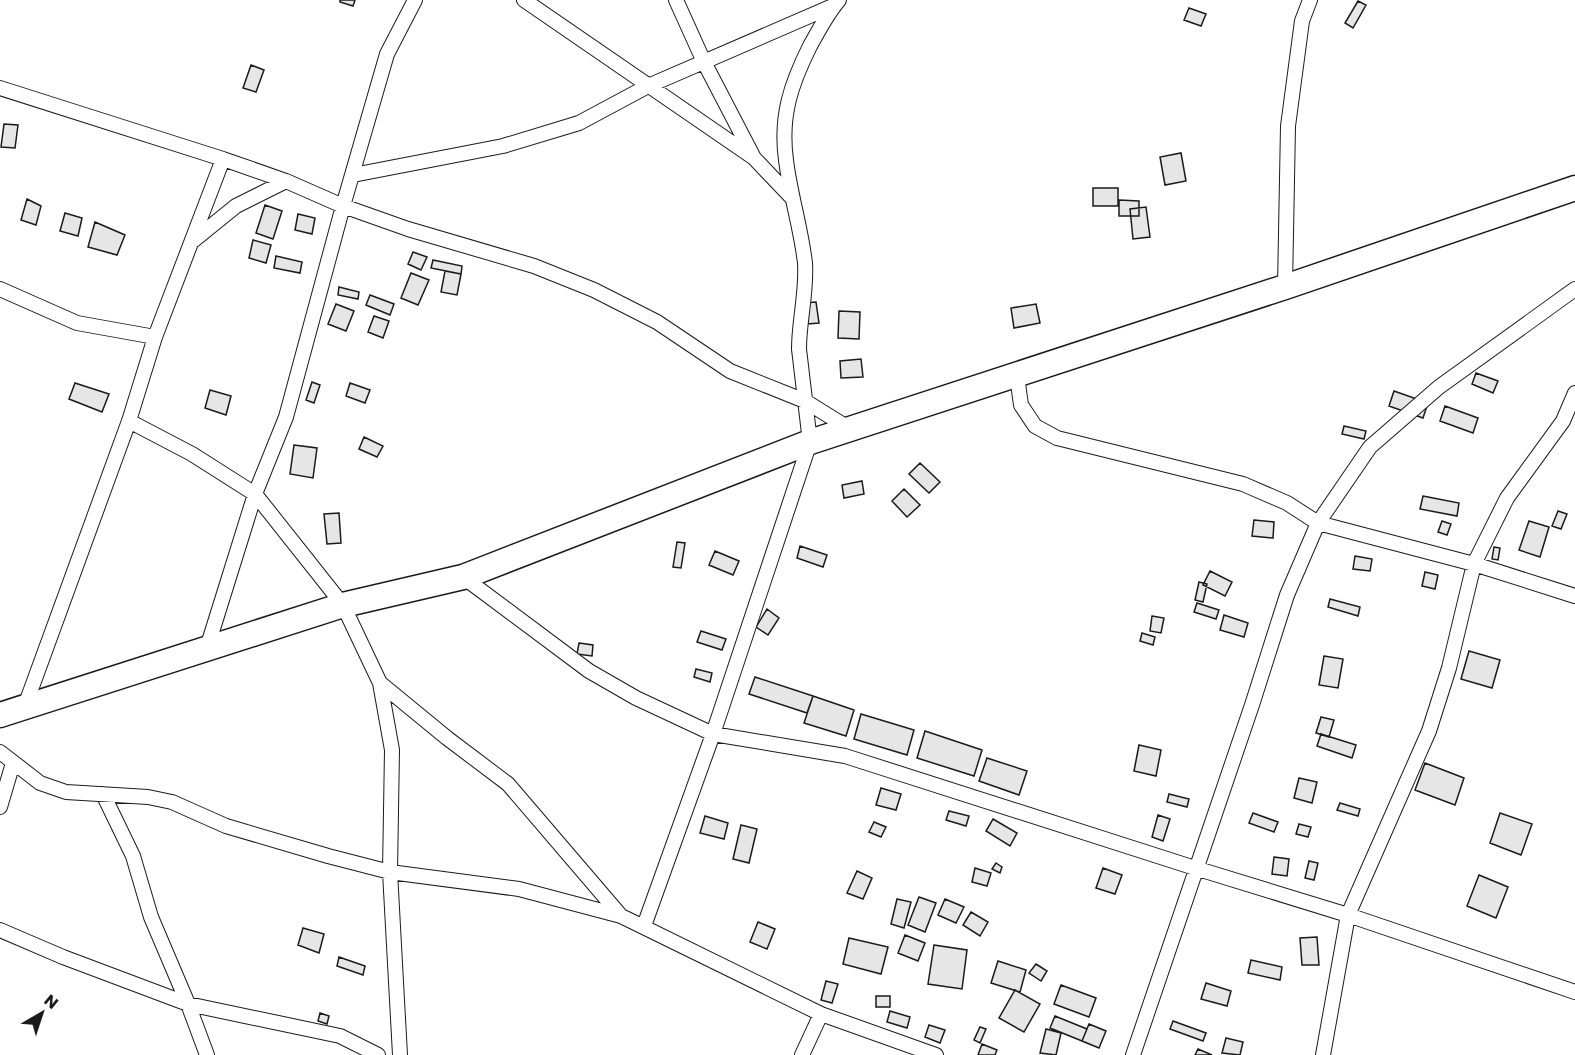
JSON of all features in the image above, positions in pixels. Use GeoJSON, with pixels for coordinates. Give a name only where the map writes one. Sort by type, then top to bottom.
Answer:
{"type":"FeatureCollection","features":[{"type":"Feature","properties":{"kind":"highway"},"geometry":{"type":"LineString","coordinates":[[0,715],[343,605],[463,577],[810,442],[1017,376],[1575,188]]}},
{"type":"Feature","properties":{"kind":"street"},"geometry":{"type":"LineString","coordinates":[[207,648],[255,494],[286,417],[387,54],[415,0]]}},
{"type":"Feature","properties":{"kind":"street"},"geometry":{"type":"LineString","coordinates":[[524,0],[754,158],[794,200]]}},
{"type":"Feature","properties":{"kind":"street"},"geometry":{"type":"LineString","coordinates":[[676,0],[704,62],[754,158]]}},
{"type":"Feature","properties":{"kind":"street"},"geometry":{"type":"LineString","coordinates":[[1285,287],[1288,126],[1302,21],[1310,0]]}},
{"type":"Feature","properties":{"kind":"street"},"geometry":{"type":"LineString","coordinates":[[353,175],[503,146],[579,123],[648,86],[837,3]]}},
{"type":"Feature","properties":{"kind":"street"},"geometry":{"type":"LineString","coordinates":[[644,926],[713,734],[810,442],[799,349],[806,286],[805,264],[785,157],[786,110],[793,81],[821,26],[837,3]]}},
{"type":"Feature","properties":{"kind":"street"},"geometry":{"type":"LineString","coordinates":[[0,88],[223,159],[408,229],[534,266],[594,290],[657,322],[730,371],[805,401],[849,429]]}},
{"type":"Feature","properties":{"kind":"street"},"geometry":{"type":"LineString","coordinates":[[26,706],[129,421],[154,337],[223,159]]}},
{"type":"Feature","properties":{"kind":"street"},"geometry":{"type":"LineString","coordinates":[[192,241],[236,206],[286,181]]}},
{"type":"Feature","properties":{"kind":"street"},"geometry":{"type":"LineString","coordinates":[[0,289],[77,323],[154,337]]}},
{"type":"Feature","properties":{"kind":"street"},"geometry":{"type":"LineString","coordinates":[[1133,1055],[1287,595],[1318,523],[1370,447],[1439,387],[1575,289]]}},
{"type":"Feature","properties":{"kind":"street"},"geometry":{"type":"LineString","coordinates":[[1017,376],[1021,405],[1035,426],[1057,438],[1243,484],[1287,503],[1318,523],[1474,564],[1575,596]]}},
{"type":"Feature","properties":{"kind":"street"},"geometry":{"type":"LineString","coordinates":[[1323,1055],[1348,915],[1429,731],[1449,668],[1474,564],[1507,498],[1563,421],[1575,393]]}},
{"type":"Feature","properties":{"kind":"street"},"geometry":{"type":"LineString","coordinates":[[129,421],[192,454],[255,494],[343,605],[380,683],[392,750],[390,872],[400,1055]]}},
{"type":"Feature","properties":{"kind":"street"},"geometry":{"type":"LineString","coordinates":[[463,577],[589,671],[636,698],[713,734],[845,756],[1348,915],[1575,992]]}},
{"type":"Feature","properties":{"kind":"street"},"geometry":{"type":"LineString","coordinates":[[380,683],[508,784],[621,916]]}},
{"type":"Feature","properties":{"kind":"street"},"geometry":{"type":"LineString","coordinates":[[0,752],[40,783],[66,792],[148,797],[172,802],[226,826],[390,872],[519,889],[621,916],[821,1014],[936,1055]]}},
{"type":"Feature","properties":{"kind":"street"},"geometry":{"type":"LineString","coordinates":[[0,807],[13,763]]}},
{"type":"Feature","properties":{"kind":"street"},"geometry":{"type":"LineString","coordinates":[[103,794],[133,856],[152,917],[207,1055]]}},
{"type":"Feature","properties":{"kind":"street"},"geometry":{"type":"LineString","coordinates":[[0,930],[63,957],[188,1004],[340,1036],[378,1055]]}},
{"type":"Feature","properties":{"kind":"street"},"geometry":{"type":"LineString","coordinates":[[802,1055],[821,1014]]}},
{"type":"Feature","properties":{"kind":"building"},"geometry":{"type":"Polygon","coordinates":[[[340,0],[355,0],[353,6],[340,2],[340,0]]]}},
{"type":"Feature","properties":{"kind":"building"},"geometry":{"type":"Polygon","coordinates":[[[1358,1],[1366,5],[1353,28],[1345,23],[1358,1]]]}},
{"type":"Feature","properties":{"kind":"building"},"geometry":{"type":"Polygon","coordinates":[[[1189,8],[1206,14],[1201,26],[1184,20],[1189,8]]]}},
{"type":"Feature","properties":{"kind":"building"},"geometry":{"type":"Polygon","coordinates":[[[251,65],[264,70],[256,92],[243,88],[251,65]]]}},
{"type":"Feature","properties":{"kind":"building"},"geometry":{"type":"Polygon","coordinates":[[[4,124],[18,125],[15,148],[1,147],[4,124]]]}},
{"type":"Feature","properties":{"kind":"building"},"geometry":{"type":"Polygon","coordinates":[[[1181,153],[1186,181],[1165,185],[1160,157],[1181,153]]]}},
{"type":"Feature","properties":{"kind":"building"},"geometry":{"type":"Polygon","coordinates":[[[1093,188],[1118,188],[1118,206],[1093,206],[1093,188]]]}},
{"type":"Feature","properties":{"kind":"building"},"geometry":{"type":"Polygon","coordinates":[[[27,199],[41,206],[36,225],[21,220],[27,199]]]}},
{"type":"Feature","properties":{"kind":"building"},"geometry":{"type":"Polygon","coordinates":[[[1119,200],[1139,201],[1139,216],[1119,216],[1119,200]]]}},
{"type":"Feature","properties":{"kind":"building"},"geometry":{"type":"Polygon","coordinates":[[[265,205],[282,211],[273,239],[256,233],[265,205]]]}},
{"type":"Feature","properties":{"kind":"building"},"geometry":{"type":"Polygon","coordinates":[[[1146,207],[1150,237],[1133,239],[1130,209],[1146,207]]]}},
{"type":"Feature","properties":{"kind":"building"},"geometry":{"type":"Polygon","coordinates":[[[65,213],[82,218],[78,236],[60,231],[65,213]]]}},
{"type":"Feature","properties":{"kind":"building"},"geometry":{"type":"Polygon","coordinates":[[[298,214],[315,218],[312,234],[295,230],[298,214]]]}},
{"type":"Feature","properties":{"kind":"building"},"geometry":{"type":"Polygon","coordinates":[[[95,222],[125,235],[117,255],[88,247],[95,222]]]}},
{"type":"Feature","properties":{"kind":"building"},"geometry":{"type":"Polygon","coordinates":[[[253,240],[271,245],[266,263],[249,258],[253,240]]]}},
{"type":"Feature","properties":{"kind":"building"},"geometry":{"type":"Polygon","coordinates":[[[413,252],[427,257],[421,270],[408,264],[413,252]]]}},
{"type":"Feature","properties":{"kind":"building"},"geometry":{"type":"Polygon","coordinates":[[[276,256],[302,262],[300,273],[274,268],[276,256]]]}},
{"type":"Feature","properties":{"kind":"building"},"geometry":{"type":"Polygon","coordinates":[[[433,260],[462,266],[461,274],[431,268],[433,260]]]}},
{"type":"Feature","properties":{"kind":"building"},"geometry":{"type":"Polygon","coordinates":[[[445,271],[461,274],[457,295],[441,292],[445,271]]]}},
{"type":"Feature","properties":{"kind":"building"},"geometry":{"type":"Polygon","coordinates":[[[411,273],[429,280],[418,305],[401,298],[411,273]]]}},
{"type":"Feature","properties":{"kind":"building"},"geometry":{"type":"Polygon","coordinates":[[[339,287],[359,292],[358,299],[338,295],[339,287]]]}},
{"type":"Feature","properties":{"kind":"building"},"geometry":{"type":"Polygon","coordinates":[[[370,295],[394,304],[390,315],[366,305],[370,295]]]}},
{"type":"Feature","properties":{"kind":"building"},"geometry":{"type":"Polygon","coordinates":[[[816,302],[819,323],[807,324],[804,303],[816,302]]]}},
{"type":"Feature","properties":{"kind":"building"},"geometry":{"type":"Polygon","coordinates":[[[336,304],[354,311],[346,331],[328,324],[336,304]]]}},
{"type":"Feature","properties":{"kind":"building"},"geometry":{"type":"Polygon","coordinates":[[[1036,304],[1040,323],[1014,328],[1011,308],[1036,304]]]}},
{"type":"Feature","properties":{"kind":"building"},"geometry":{"type":"Polygon","coordinates":[[[839,311],[860,312],[859,339],[838,338],[839,311]]]}},
{"type":"Feature","properties":{"kind":"building"},"geometry":{"type":"Polygon","coordinates":[[[374,316],[389,321],[383,338],[368,332],[374,316]]]}},
{"type":"Feature","properties":{"kind":"building"},"geometry":{"type":"Polygon","coordinates":[[[861,359],[863,377],[841,378],[840,361],[861,359]]]}},
{"type":"Feature","properties":{"kind":"building"},"geometry":{"type":"Polygon","coordinates":[[[1476,373],[1498,381],[1493,393],[1472,384],[1476,373]]]}},
{"type":"Feature","properties":{"kind":"building"},"geometry":{"type":"Polygon","coordinates":[[[312,382],[320,385],[314,403],[306,400],[312,382]]]}},
{"type":"Feature","properties":{"kind":"building"},"geometry":{"type":"Polygon","coordinates":[[[75,383],[109,394],[102,412],[69,399],[75,383]]]}},
{"type":"Feature","properties":{"kind":"building"},"geometry":{"type":"Polygon","coordinates":[[[350,383],[370,390],[365,403],[346,396],[350,383]]]}},
{"type":"Feature","properties":{"kind":"building"},"geometry":{"type":"Polygon","coordinates":[[[210,390],[231,396],[226,415],[205,408],[210,390]]]}},
{"type":"Feature","properties":{"kind":"building"},"geometry":{"type":"Polygon","coordinates":[[[1394,391],[1428,403],[1423,418],[1389,406],[1394,391]]]}},
{"type":"Feature","properties":{"kind":"building"},"geometry":{"type":"Polygon","coordinates":[[[1445,406],[1478,418],[1473,433],[1440,421],[1445,406]]]}},
{"type":"Feature","properties":{"kind":"building"},"geometry":{"type":"Polygon","coordinates":[[[1344,426],[1366,431],[1364,439],[1342,434],[1344,426]]]}},
{"type":"Feature","properties":{"kind":"building"},"geometry":{"type":"Polygon","coordinates":[[[364,437],[383,446],[377,457],[359,449],[364,437]]]}},
{"type":"Feature","properties":{"kind":"building"},"geometry":{"type":"Polygon","coordinates":[[[294,445],[317,448],[313,478],[290,474],[294,445]]]}},
{"type":"Feature","properties":{"kind":"building"},"geometry":{"type":"Polygon","coordinates":[[[920,463],[940,482],[929,493],[909,474],[920,463]]]}},
{"type":"Feature","properties":{"kind":"building"},"geometry":{"type":"Polygon","coordinates":[[[862,481],[864,494],[844,498],[842,485],[862,481]]]}},
{"type":"Feature","properties":{"kind":"building"},"geometry":{"type":"Polygon","coordinates":[[[904,489],[920,505],[907,517],[892,501],[904,489]]]}},
{"type":"Feature","properties":{"kind":"building"},"geometry":{"type":"Polygon","coordinates":[[[1423,496],[1459,503],[1457,516],[1420,509],[1423,496]]]}},
{"type":"Feature","properties":{"kind":"building"},"geometry":{"type":"Polygon","coordinates":[[[1558,511],[1567,514],[1561,529],[1552,526],[1558,511]]]}},
{"type":"Feature","properties":{"kind":"building"},"geometry":{"type":"Polygon","coordinates":[[[339,513],[341,543],[327,544],[324,514],[339,513]]]}},
{"type":"Feature","properties":{"kind":"building"},"geometry":{"type":"Polygon","coordinates":[[[1254,520],[1274,522],[1273,538],[1252,536],[1254,520]]]}},
{"type":"Feature","properties":{"kind":"building"},"geometry":{"type":"Polygon","coordinates":[[[1442,521],[1451,524],[1447,535],[1438,532],[1442,521]]]}},
{"type":"Feature","properties":{"kind":"building"},"geometry":{"type":"Polygon","coordinates":[[[1529,521],[1549,527],[1540,557],[1519,550],[1529,521]]]}},
{"type":"Feature","properties":{"kind":"building"},"geometry":{"type":"Polygon","coordinates":[[[677,542],[685,543],[681,568],[673,567],[677,542]]]}},
{"type":"Feature","properties":{"kind":"building"},"geometry":{"type":"Polygon","coordinates":[[[800,546],[827,555],[823,567],[797,558],[800,546]]]}},
{"type":"Feature","properties":{"kind":"building"},"geometry":{"type":"Polygon","coordinates":[[[1494,547],[1500,548],[1498,560],[1492,559],[1494,547]]]}},
{"type":"Feature","properties":{"kind":"building"},"geometry":{"type":"Polygon","coordinates":[[[715,551],[739,561],[733,575],[709,565],[715,551]]]}},
{"type":"Feature","properties":{"kind":"building"},"geometry":{"type":"Polygon","coordinates":[[[1355,556],[1372,559],[1370,571],[1353,569],[1355,556]]]}},
{"type":"Feature","properties":{"kind":"building"},"geometry":{"type":"Polygon","coordinates":[[[1210,571],[1232,582],[1225,596],[1203,585],[1210,571]]]}},
{"type":"Feature","properties":{"kind":"building"},"geometry":{"type":"Polygon","coordinates":[[[1425,572],[1438,575],[1435,589],[1422,586],[1425,572]]]}},
{"type":"Feature","properties":{"kind":"building"},"geometry":{"type":"Polygon","coordinates":[[[1199,582],[1207,584],[1203,602],[1195,600],[1199,582]]]}},
{"type":"Feature","properties":{"kind":"building"},"geometry":{"type":"Polygon","coordinates":[[[1330,599],[1360,607],[1358,616],[1328,607],[1330,599]]]}},
{"type":"Feature","properties":{"kind":"building"},"geometry":{"type":"Polygon","coordinates":[[[1197,603],[1219,610],[1216,619],[1194,612],[1197,603]]]}},
{"type":"Feature","properties":{"kind":"building"},"geometry":{"type":"Polygon","coordinates":[[[767,609],[779,618],[768,635],[756,627],[767,609]]]}},
{"type":"Feature","properties":{"kind":"building"},"geometry":{"type":"Polygon","coordinates":[[[1224,615],[1248,623],[1244,637],[1220,630],[1224,615]]]}},
{"type":"Feature","properties":{"kind":"building"},"geometry":{"type":"Polygon","coordinates":[[[1152,616],[1164,618],[1161,633],[1150,631],[1152,616]]]}},
{"type":"Feature","properties":{"kind":"building"},"geometry":{"type":"Polygon","coordinates":[[[701,631],[726,639],[722,650],[697,642],[701,631]]]}},
{"type":"Feature","properties":{"kind":"building"},"geometry":{"type":"Polygon","coordinates":[[[1142,633],[1155,637],[1153,645],[1140,641],[1142,633]]]}},
{"type":"Feature","properties":{"kind":"building"},"geometry":{"type":"Polygon","coordinates":[[[579,643],[593,645],[592,656],[577,654],[579,643]]]}},
{"type":"Feature","properties":{"kind":"building"},"geometry":{"type":"Polygon","coordinates":[[[1469,651],[1500,660],[1492,688],[1461,679],[1469,651]]]}},
{"type":"Feature","properties":{"kind":"building"},"geometry":{"type":"Polygon","coordinates":[[[1324,656],[1343,659],[1338,688],[1319,685],[1324,656]]]}},
{"type":"Feature","properties":{"kind":"building"},"geometry":{"type":"Polygon","coordinates":[[[696,669],[712,673],[710,682],[694,677],[696,669]]]}},
{"type":"Feature","properties":{"kind":"building"},"geometry":{"type":"Polygon","coordinates":[[[755,677],[813,696],[807,713],[749,694],[755,677]]]}},
{"type":"Feature","properties":{"kind":"building"},"geometry":{"type":"Polygon","coordinates":[[[813,696],[854,710],[846,736],[804,723],[813,696]]]}},
{"type":"Feature","properties":{"kind":"building"},"geometry":{"type":"Polygon","coordinates":[[[861,714],[914,730],[907,755],[854,739],[861,714]]]}},
{"type":"Feature","properties":{"kind":"building"},"geometry":{"type":"Polygon","coordinates":[[[1321,717],[1334,720],[1329,737],[1316,733],[1321,717]]]}},
{"type":"Feature","properties":{"kind":"building"},"geometry":{"type":"Polygon","coordinates":[[[925,731],[982,750],[974,776],[917,758],[925,731]]]}},
{"type":"Feature","properties":{"kind":"building"},"geometry":{"type":"Polygon","coordinates":[[[1321,734],[1356,745],[1352,758],[1317,746],[1321,734]]]}},
{"type":"Feature","properties":{"kind":"building"},"geometry":{"type":"Polygon","coordinates":[[[1139,745],[1161,750],[1156,776],[1134,771],[1139,745]]]}},
{"type":"Feature","properties":{"kind":"building"},"geometry":{"type":"Polygon","coordinates":[[[987,758],[1027,771],[1019,795],[979,781],[987,758]]]}},
{"type":"Feature","properties":{"kind":"building"},"geometry":{"type":"Polygon","coordinates":[[[1425,763],[1464,778],[1455,805],[1415,790],[1425,763]]]}},
{"type":"Feature","properties":{"kind":"building"},"geometry":{"type":"Polygon","coordinates":[[[1299,778],[1317,782],[1312,803],[1294,798],[1299,778]]]}},
{"type":"Feature","properties":{"kind":"building"},"geometry":{"type":"Polygon","coordinates":[[[881,788],[901,794],[896,810],[876,805],[881,788]]]}},
{"type":"Feature","properties":{"kind":"building"},"geometry":{"type":"Polygon","coordinates":[[[1169,794],[1189,799],[1187,807],[1167,802],[1169,794]]]}},
{"type":"Feature","properties":{"kind":"building"},"geometry":{"type":"Polygon","coordinates":[[[1340,803],[1360,809],[1358,816],[1337,810],[1340,803]]]}},
{"type":"Feature","properties":{"kind":"building"},"geometry":{"type":"Polygon","coordinates":[[[949,811],[969,816],[966,826],[946,820],[949,811]]]}},
{"type":"Feature","properties":{"kind":"building"},"geometry":{"type":"Polygon","coordinates":[[[1253,813],[1278,822],[1274,832],[1249,823],[1253,813]]]}},
{"type":"Feature","properties":{"kind":"building"},"geometry":{"type":"Polygon","coordinates":[[[1500,813],[1532,824],[1521,855],[1490,843],[1500,813]]]}},
{"type":"Feature","properties":{"kind":"building"},"geometry":{"type":"Polygon","coordinates":[[[1158,815],[1170,819],[1163,841],[1152,837],[1158,815]]]}},
{"type":"Feature","properties":{"kind":"building"},"geometry":{"type":"Polygon","coordinates":[[[705,816],[728,823],[724,839],[700,833],[705,816]]]}},
{"type":"Feature","properties":{"kind":"building"},"geometry":{"type":"Polygon","coordinates":[[[993,819],[1017,833],[1010,846],[986,831],[993,819]]]}},
{"type":"Feature","properties":{"kind":"building"},"geometry":{"type":"Polygon","coordinates":[[[874,822],[886,827],[881,837],[869,832],[874,822]]]}},
{"type":"Feature","properties":{"kind":"building"},"geometry":{"type":"Polygon","coordinates":[[[1299,824],[1311,827],[1308,837],[1296,834],[1299,824]]]}},
{"type":"Feature","properties":{"kind":"building"},"geometry":{"type":"Polygon","coordinates":[[[741,825],[757,829],[749,863],[733,859],[741,825]]]}},
{"type":"Feature","properties":{"kind":"building"},"geometry":{"type":"Polygon","coordinates":[[[1274,857],[1289,859],[1287,876],[1272,874],[1274,857]]]}},
{"type":"Feature","properties":{"kind":"building"},"geometry":{"type":"Polygon","coordinates":[[[1309,861],[1318,863],[1314,880],[1305,878],[1309,861]]]}},
{"type":"Feature","properties":{"kind":"building"},"geometry":{"type":"Polygon","coordinates":[[[996,863],[1002,867],[1000,873],[992,869],[996,863]]]}},
{"type":"Feature","properties":{"kind":"building"},"geometry":{"type":"Polygon","coordinates":[[[975,868],[991,873],[987,886],[972,882],[975,868]]]}},
{"type":"Feature","properties":{"kind":"building"},"geometry":{"type":"Polygon","coordinates":[[[1103,868],[1122,875],[1115,894],[1096,888],[1103,868]]]}},
{"type":"Feature","properties":{"kind":"building"},"geometry":{"type":"Polygon","coordinates":[[[857,871],[872,878],[863,899],[847,893],[857,871]]]}},
{"type":"Feature","properties":{"kind":"building"},"geometry":{"type":"Polygon","coordinates":[[[1479,875],[1508,887],[1496,918],[1467,906],[1479,875]]]}},
{"type":"Feature","properties":{"kind":"building"},"geometry":{"type":"Polygon","coordinates":[[[919,897],[936,903],[925,932],[908,925],[919,897]]]}},
{"type":"Feature","properties":{"kind":"building"},"geometry":{"type":"Polygon","coordinates":[[[897,899],[911,902],[904,928],[891,924],[897,899]]]}},
{"type":"Feature","properties":{"kind":"building"},"geometry":{"type":"Polygon","coordinates":[[[945,899],[964,907],[956,923],[938,915],[945,899]]]}},
{"type":"Feature","properties":{"kind":"building"},"geometry":{"type":"Polygon","coordinates":[[[971,912],[988,922],[980,936],[963,925],[971,912]]]}},
{"type":"Feature","properties":{"kind":"building"},"geometry":{"type":"Polygon","coordinates":[[[758,922],[775,929],[767,949],[750,942],[758,922]]]}},
{"type":"Feature","properties":{"kind":"building"},"geometry":{"type":"Polygon","coordinates":[[[303,928],[324,934],[319,953],[298,945],[303,928]]]}},
{"type":"Feature","properties":{"kind":"building"},"geometry":{"type":"Polygon","coordinates":[[[905,935],[925,943],[918,961],[898,953],[905,935]]]}},
{"type":"Feature","properties":{"kind":"building"},"geometry":{"type":"Polygon","coordinates":[[[1317,937],[1319,965],[1302,965],[1300,938],[1317,937]]]}},
{"type":"Feature","properties":{"kind":"building"},"geometry":{"type":"Polygon","coordinates":[[[849,938],[888,947],[881,974],[843,964],[849,938]]]}},
{"type":"Feature","properties":{"kind":"building"},"geometry":{"type":"Polygon","coordinates":[[[934,945],[967,950],[962,989],[928,984],[934,945]]]}},
{"type":"Feature","properties":{"kind":"building"},"geometry":{"type":"Polygon","coordinates":[[[339,957],[365,966],[363,975],[337,966],[339,957]]]}},
{"type":"Feature","properties":{"kind":"building"},"geometry":{"type":"Polygon","coordinates":[[[1251,960],[1282,967],[1280,980],[1248,973],[1251,960]]]}},
{"type":"Feature","properties":{"kind":"building"},"geometry":{"type":"Polygon","coordinates":[[[998,961],[1026,970],[1020,992],[991,983],[998,961]]]}},
{"type":"Feature","properties":{"kind":"building"},"geometry":{"type":"Polygon","coordinates":[[[1036,964],[1047,971],[1041,981],[1029,973],[1036,964]]]}},
{"type":"Feature","properties":{"kind":"building"},"geometry":{"type":"Polygon","coordinates":[[[826,981],[838,984],[832,1003],[821,1000],[826,981]]]}},
{"type":"Feature","properties":{"kind":"building"},"geometry":{"type":"Polygon","coordinates":[[[1206,983],[1231,991],[1227,1006],[1201,999],[1206,983]]]}},
{"type":"Feature","properties":{"kind":"building"},"geometry":{"type":"Polygon","coordinates":[[[1061,985],[1096,998],[1089,1017],[1054,1004],[1061,985]]]}},
{"type":"Feature","properties":{"kind":"building"},"geometry":{"type":"Polygon","coordinates":[[[1015,990],[1040,1004],[1024,1032],[999,1018],[1015,990]]]}},
{"type":"Feature","properties":{"kind":"building"},"geometry":{"type":"Polygon","coordinates":[[[876,996],[890,996],[890,1007],[876,1007],[876,996]]]}},
{"type":"Feature","properties":{"kind":"building"},"geometry":{"type":"Polygon","coordinates":[[[890,1011],[910,1017],[907,1028],[887,1022],[890,1011]]]}},
{"type":"Feature","properties":{"kind":"building"},"geometry":{"type":"Polygon","coordinates":[[[320,1013],[329,1016],[327,1024],[318,1021],[320,1013]]]}},
{"type":"Feature","properties":{"kind":"building"},"geometry":{"type":"Polygon","coordinates":[[[1055,1016],[1087,1029],[1082,1041],[1050,1028],[1055,1016]]]}},
{"type":"Feature","properties":{"kind":"building"},"geometry":{"type":"Polygon","coordinates":[[[1173,1021],[1206,1033],[1203,1041],[1170,1029],[1173,1021]]]}},
{"type":"Feature","properties":{"kind":"building"},"geometry":{"type":"Polygon","coordinates":[[[1089,1024],[1106,1031],[1099,1048],[1082,1041],[1089,1024]]]}},
{"type":"Feature","properties":{"kind":"building"},"geometry":{"type":"Polygon","coordinates":[[[929,1025],[945,1030],[940,1043],[925,1037],[929,1025]]]}},
{"type":"Feature","properties":{"kind":"building"},"geometry":{"type":"Polygon","coordinates":[[[980,1027],[986,1029],[980,1043],[974,1040],[980,1027]]]}},
{"type":"Feature","properties":{"kind":"building"},"geometry":{"type":"Polygon","coordinates":[[[1046,1029],[1061,1033],[1056,1055],[1040,1053],[1046,1029]]]}},
{"type":"Feature","properties":{"kind":"building"},"geometry":{"type":"Polygon","coordinates":[[[1226,1038],[1243,1042],[1240,1055],[1222,1053],[1226,1038]]]}},
{"type":"Feature","properties":{"kind":"building"},"geometry":{"type":"Polygon","coordinates":[[[982,1044],[997,1050],[995,1055],[978,1055],[982,1044]]]}},
{"type":"Feature","properties":{"kind":"building"},"geometry":{"type":"Polygon","coordinates":[[[1198,1049],[1212,1055],[1195,1055],[1198,1049]]]}}]}
